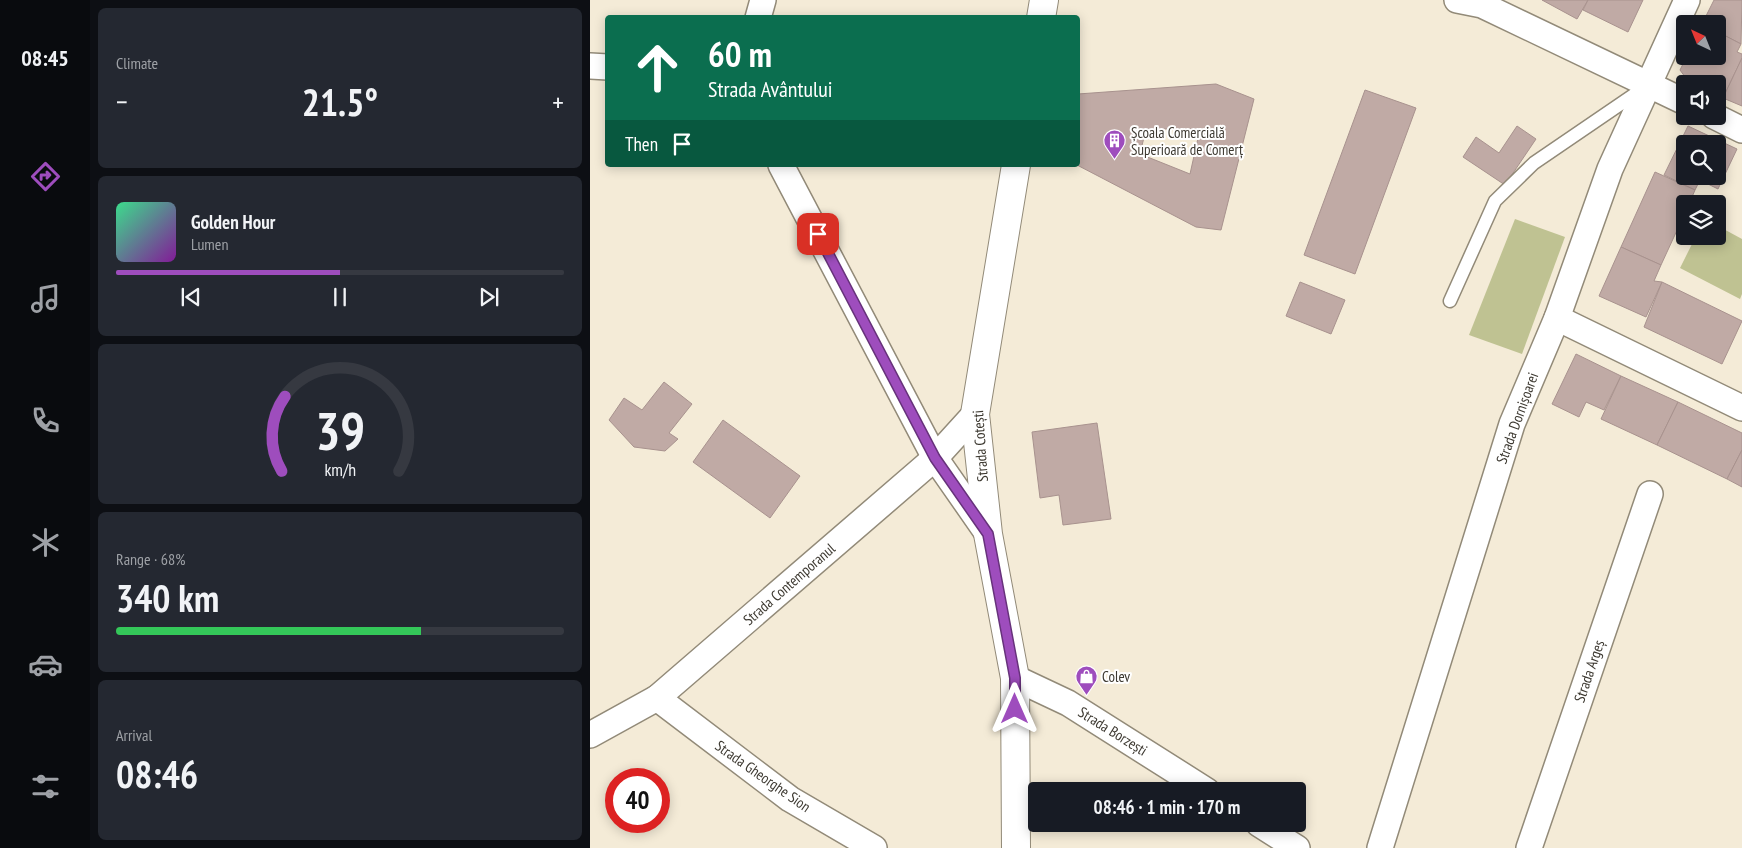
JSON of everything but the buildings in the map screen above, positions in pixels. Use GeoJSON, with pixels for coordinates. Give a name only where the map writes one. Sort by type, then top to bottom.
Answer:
{"type":"FeatureCollection","features":[{"type":"Feature","properties":{"kind":"street"},"geometry":{"type":"LineString","coordinates":[[759,15],[763,0]]}},
{"type":"Feature","properties":{"kind":"street"},"geometry":{"type":"LineString","coordinates":[[1042,15],[1044,0]]}},
{"type":"Feature","properties":{"kind":"street"},"geometry":{"type":"LineString","coordinates":[[1457,0],[1482,6],[1676,98]]}},
{"type":"Feature","properties":{"kind":"street","name":"Strada Dornișoarei"},"geometry":{"type":"LineString","coordinates":[[1380,848],[1512,424],[1557,318],[1610,169],[1687,0]]}},
{"type":"Feature","properties":{"kind":"street"},"geometry":{"type":"LineString","coordinates":[[590,66],[605,67]]}},
{"type":"Feature","properties":{"kind":"street"},"geometry":{"type":"LineString","coordinates":[[1726,122],[1742,130]]}},
{"type":"Feature","properties":{"kind":"street"},"geometry":{"type":"LineString","coordinates":[[783,167],[935,458],[988,534]]}},
{"type":"Feature","properties":{"kind":"street","name":"Strada Cotești"},"geometry":{"type":"LineString","coordinates":[[1016,167],[975,414],[988,534],[1015,678],[1016,848]]}},
{"type":"Feature","properties":{"kind":"street"},"geometry":{"type":"LineString","coordinates":[[1557,318],[1742,408]]}},
{"type":"Feature","properties":{"kind":"street","name":"Strada Contemporanul"},"geometry":{"type":"LineString","coordinates":[[590,735],[657,698],[935,458],[975,414]]}},
{"type":"Feature","properties":{"kind":"street","name":"Strada Argeș"},"geometry":{"type":"LineString","coordinates":[[1529,848],[1650,494]]}},
{"type":"Feature","properties":{"kind":"street","name":"Strada Borzești"},"geometry":{"type":"LineString","coordinates":[[1015,678],[1068,703],[1193,782]]}},
{"type":"Feature","properties":{"kind":"street","name":"Strada Gheorghe Sion"},"geometry":{"type":"LineString","coordinates":[[657,698],[790,799],[874,848]]}},
{"type":"Feature","properties":{"kind":"street"},"geometry":{"type":"LineString","coordinates":[[1272,832],[1297,848]]}},
{"type":"Feature","properties":{"kind":"lane"},"geometry":{"type":"LineString","coordinates":[[1450,301],[1495,201],[1534,163],[1649,84]]}},
{"type":"Feature","properties":{"kind":"green space"},"geometry":{"type":"Polygon","coordinates":[[[1515,219],[1565,237],[1522,354],[1469,335],[1515,219]]]}},
{"type":"Feature","properties":{"kind":"green space"},"geometry":{"type":"Polygon","coordinates":[[[1726,230],[1742,239],[1742,294],[1740,299],[1680,268],[1692,245],[1726,245],[1726,230]]]}},
{"type":"Feature","properties":{"kind":"place","name":"Școala Comercială Superioară de Comerț"},"geometry":{"type":"Point","coordinates":[1115,160]}},
{"type":"Feature","properties":{"kind":"place","name":"Colev"},"geometry":{"type":"Point","coordinates":[1086,695]}},
{"type":"Feature","properties":{"kind":"route"},"geometry":{"type":"LineString","coordinates":[[818,234],[935,458],[988,534],[1015,678],[1015,709]]}}]}
